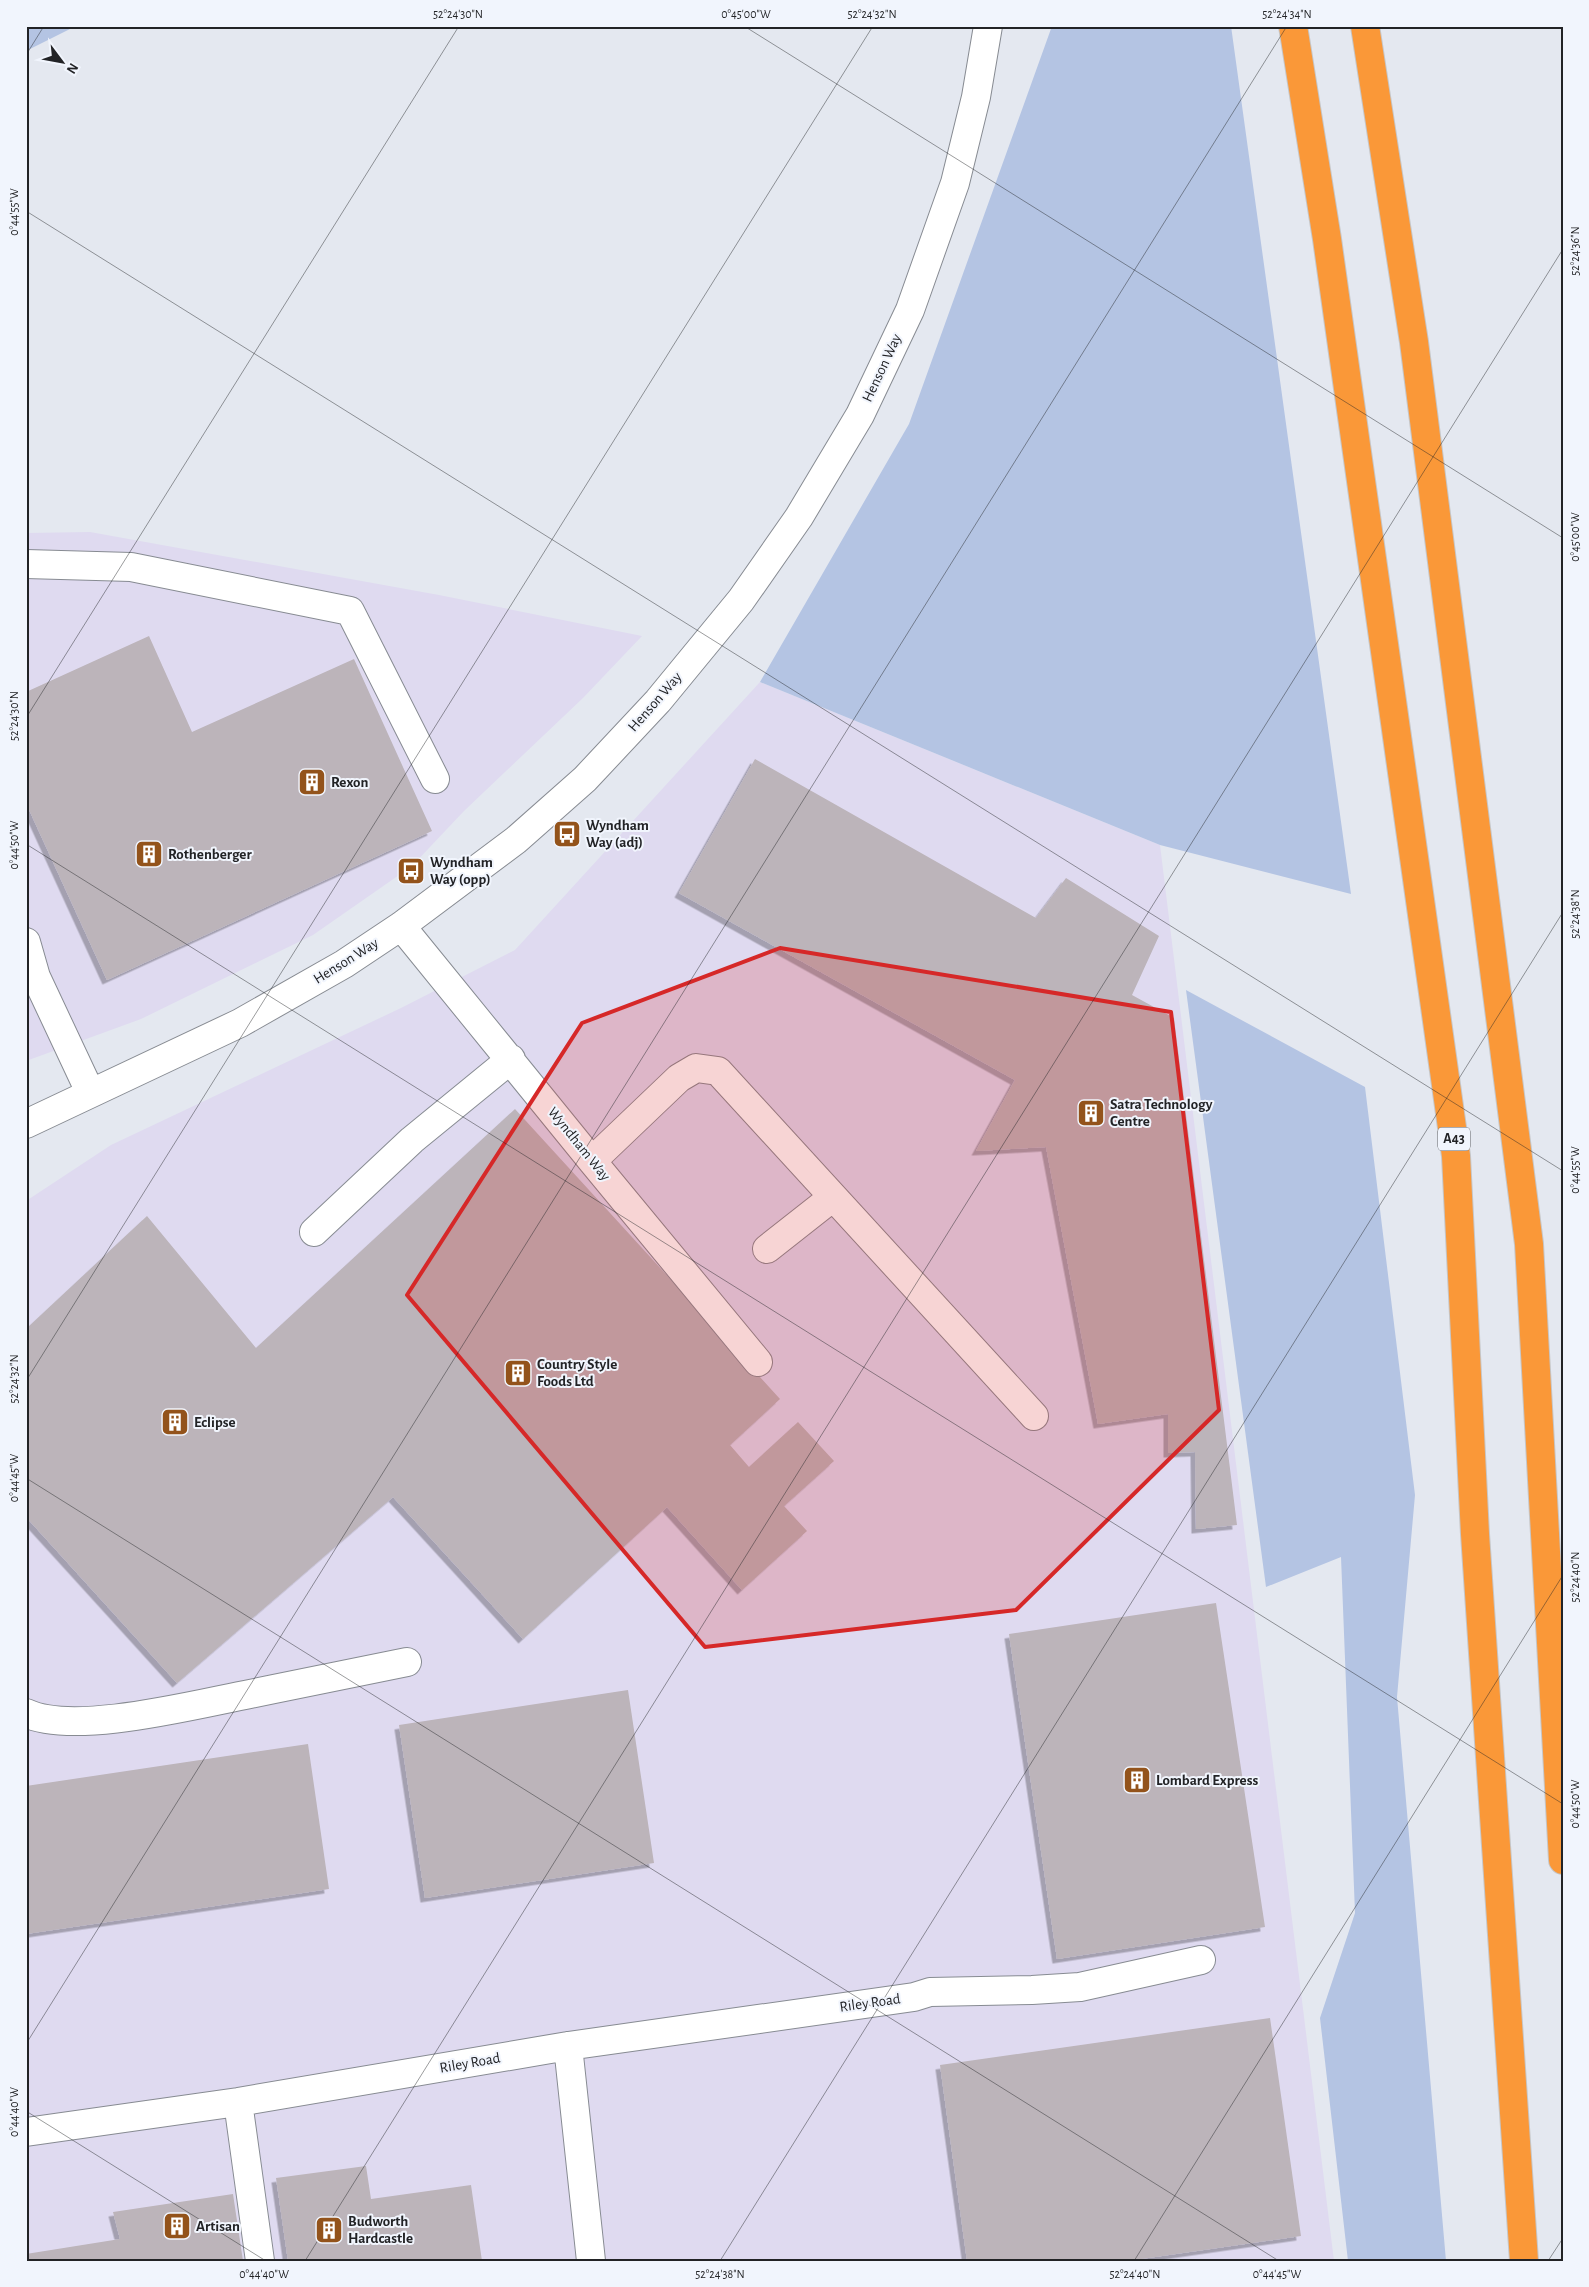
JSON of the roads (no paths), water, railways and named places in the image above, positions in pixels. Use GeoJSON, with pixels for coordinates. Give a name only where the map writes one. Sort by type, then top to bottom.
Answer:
{"type":"FeatureCollection","features":[{"type":"Feature","properties":{"kind":"highway","name":"A43"},"geometry":{"type":"LineString","coordinates":[[1293,26],[1327,239],[1456,1156],[1475,1534],[1524,2261]]}},
{"type":"Feature","properties":{"kind":"highway"},"geometry":{"type":"LineString","coordinates":[[1365,26],[1415,352],[1529,1244],[1563,1860]]}},
{"type":"Feature","properties":{"kind":"street","name":"Henson Way"},"geometry":{"type":"LineString","coordinates":[[26,1124],[90,1092],[240,1023],[344,964],[401,926],[516,840],[585,779],[658,701],[729,615],[799,517],[860,415],[910,310],[955,183],[976,97],[988,26]]}},
{"type":"Feature","properties":{"kind":"street"},"geometry":{"type":"LineString","coordinates":[[26,564],[131,567],[350,611],[435,779]]}},
{"type":"Feature","properties":{"kind":"street","name":"Wyndham Way"},"geometry":{"type":"LineString","coordinates":[[401,926],[758,1362]]}},
{"type":"Feature","properties":{"kind":"street"},"geometry":{"type":"LineString","coordinates":[[26,942],[36,978],[90,1092]]}},
{"type":"Feature","properties":{"kind":"street"},"geometry":{"type":"LineString","coordinates":[[314,1232],[412,1140],[511,1059]]}},
{"type":"Feature","properties":{"kind":"street"},"geometry":{"type":"LineString","coordinates":[[592,1161],[679,1078],[696,1068],[718,1070],[1034,1416]]}},
{"type":"Feature","properties":{"kind":"street"},"geometry":{"type":"LineString","coordinates":[[767,1249],[833,1197]]}},
{"type":"Feature","properties":{"kind":"street"},"geometry":{"type":"LineString","coordinates":[[26,1713],[55,1721],[94,1721],[162,1711],[406,1662]]}},
{"type":"Feature","properties":{"kind":"street","name":"Riley Road"},"geometry":{"type":"LineString","coordinates":[[26,2132],[238,2102],[568,2046],[914,1997],[930,1992],[1080,1987],[1201,1960]]}},
{"type":"Feature","properties":{"kind":"street"},"geometry":{"type":"LineString","coordinates":[[568,2046],[592,2261]]}},
{"type":"Feature","properties":{"kind":"street"},"geometry":{"type":"LineString","coordinates":[[238,2102],[260,2261]]}},
{"type":"Feature","properties":{"kind":"place","name":"Rexon"},"geometry":{"type":"Point","coordinates":[312,782]}},
{"type":"Feature","properties":{"kind":"place","name":"Wyndham Way (adj)"},"geometry":{"type":"Point","coordinates":[567,834]}},
{"type":"Feature","properties":{"kind":"place","name":"Rothenberger"},"geometry":{"type":"Point","coordinates":[149,854]}},
{"type":"Feature","properties":{"kind":"place","name":"Wyndham Way (opp)"},"geometry":{"type":"Point","coordinates":[411,871]}},
{"type":"Feature","properties":{"kind":"place","name":"Satra Technology Centre"},"geometry":{"type":"Point","coordinates":[1091,1113]}},
{"type":"Feature","properties":{"kind":"place","name":"Country Style Foods Ltd"},"geometry":{"type":"Point","coordinates":[518,1373]}},
{"type":"Feature","properties":{"kind":"place","name":"Eclipse"},"geometry":{"type":"Point","coordinates":[175,1422]}},
{"type":"Feature","properties":{"kind":"place","name":"Lombard Express"},"geometry":{"type":"Point","coordinates":[1137,1780]}},
{"type":"Feature","properties":{"kind":"place","name":"Artisan"},"geometry":{"type":"Point","coordinates":[177,2226]}},
{"type":"Feature","properties":{"kind":"place","name":"Budworth Hardcastle"},"geometry":{"type":"Point","coordinates":[329,2230]}}]}
